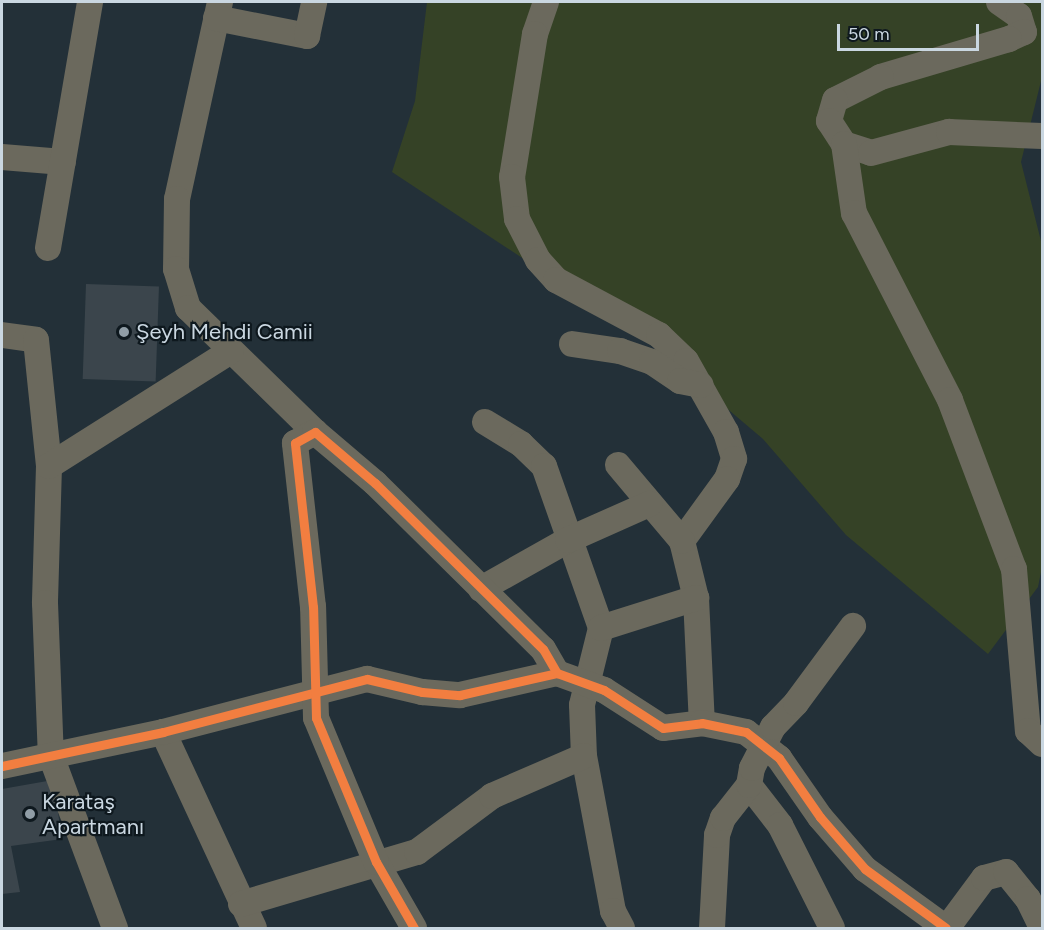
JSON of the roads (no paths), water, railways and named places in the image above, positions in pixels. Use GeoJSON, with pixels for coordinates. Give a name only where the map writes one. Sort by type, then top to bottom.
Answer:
{"type":"FeatureCollection","features":[{"type":"Feature","properties":{"kind":"street"},"geometry":{"type":"LineString","coordinates":[[48,248],[90,2]]}},
{"type":"Feature","properties":{"kind":"street"},"geometry":{"type":"LineString","coordinates":[[314,2],[307,36],[218,10],[177,199],[176,269],[188,308],[315,432],[375,483],[543,650],[557,673]]}},
{"type":"Feature","properties":{"kind":"street"},"geometry":{"type":"LineString","coordinates":[[546,2],[535,34],[512,177],[517,219],[538,260],[556,280],[659,335],[686,361],[726,432],[734,459],[727,478],[682,541]]}},
{"type":"Feature","properties":{"kind":"street"},"geometry":{"type":"LineString","coordinates":[[999,2],[1019,16],[1024,32],[881,77],[835,100],[829,121],[844,144],[854,213],[950,400],[1014,569],[1028,731],[1042,744]]}},
{"type":"Feature","properties":{"kind":"street"},"geometry":{"type":"LineString","coordinates":[[844,144],[871,153],[949,132],[1042,136]]}},
{"type":"Feature","properties":{"kind":"street"},"geometry":{"type":"LineString","coordinates":[[2,157],[63,162]]}},
{"type":"Feature","properties":{"kind":"street"},"geometry":{"type":"LineString","coordinates":[[2,335],[36,340],[49,466],[45,603],[51,756],[115,928]]}},
{"type":"Feature","properties":{"kind":"street"},"geometry":{"type":"LineString","coordinates":[[572,344],[620,351],[652,362],[680,381],[701,385]]}},
{"type":"Feature","properties":{"kind":"street"},"geometry":{"type":"LineString","coordinates":[[49,466],[231,351]]}},
{"type":"Feature","properties":{"kind":"street"},"geometry":{"type":"LineString","coordinates":[[485,422],[521,444],[544,466],[568,540],[601,628],[594,665],[585,683],[582,705],[584,756],[613,911],[622,928]]}},
{"type":"Feature","properties":{"kind":"street"},"geometry":{"type":"LineString","coordinates":[[315,432],[295,443],[313,608],[313,691],[316,718],[376,862],[414,928]]}},
{"type":"Feature","properties":{"kind":"street"},"geometry":{"type":"LineString","coordinates":[[618,465],[682,541],[696,598],[702,723]]}},
{"type":"Feature","properties":{"kind":"street"},"geometry":{"type":"LineString","coordinates":[[481,589],[568,540],[650,504]]}},
{"type":"Feature","properties":{"kind":"street"},"geometry":{"type":"LineString","coordinates":[[601,628],[696,598]]}},
{"type":"Feature","properties":{"kind":"street"},"geometry":{"type":"LineString","coordinates":[[712,928],[717,835],[723,818],[748,785],[764,744],[854,626]]}},
{"type":"Feature","properties":{"kind":"street"},"geometry":{"type":"LineString","coordinates":[[2,766],[163,732],[291,700],[313,691],[367,679],[422,692],[460,695],[557,673],[604,690],[663,728],[702,723],[746,732],[764,744],[866,869],[947,928],[984,878],[1006,872],[1028,899],[1042,928]]}},
{"type":"Feature","properties":{"kind":"street"},"geometry":{"type":"LineString","coordinates":[[163,732],[254,928]]}},
{"type":"Feature","properties":{"kind":"street"},"geometry":{"type":"LineString","coordinates":[[241,904],[376,862],[417,852],[492,796],[584,756]]}},
{"type":"Feature","properties":{"kind":"street"},"geometry":{"type":"LineString","coordinates":[[748,785],[780,825],[832,928]]}},
{"type":"Feature","properties":{"kind":"place","name":"Şeyh Mehdi Camii"},"geometry":{"type":"Point","coordinates":[124,332]}},
{"type":"Feature","properties":{"kind":"place","name":"Karataş Apartmanı"},"geometry":{"type":"Point","coordinates":[30,814]}}]}
